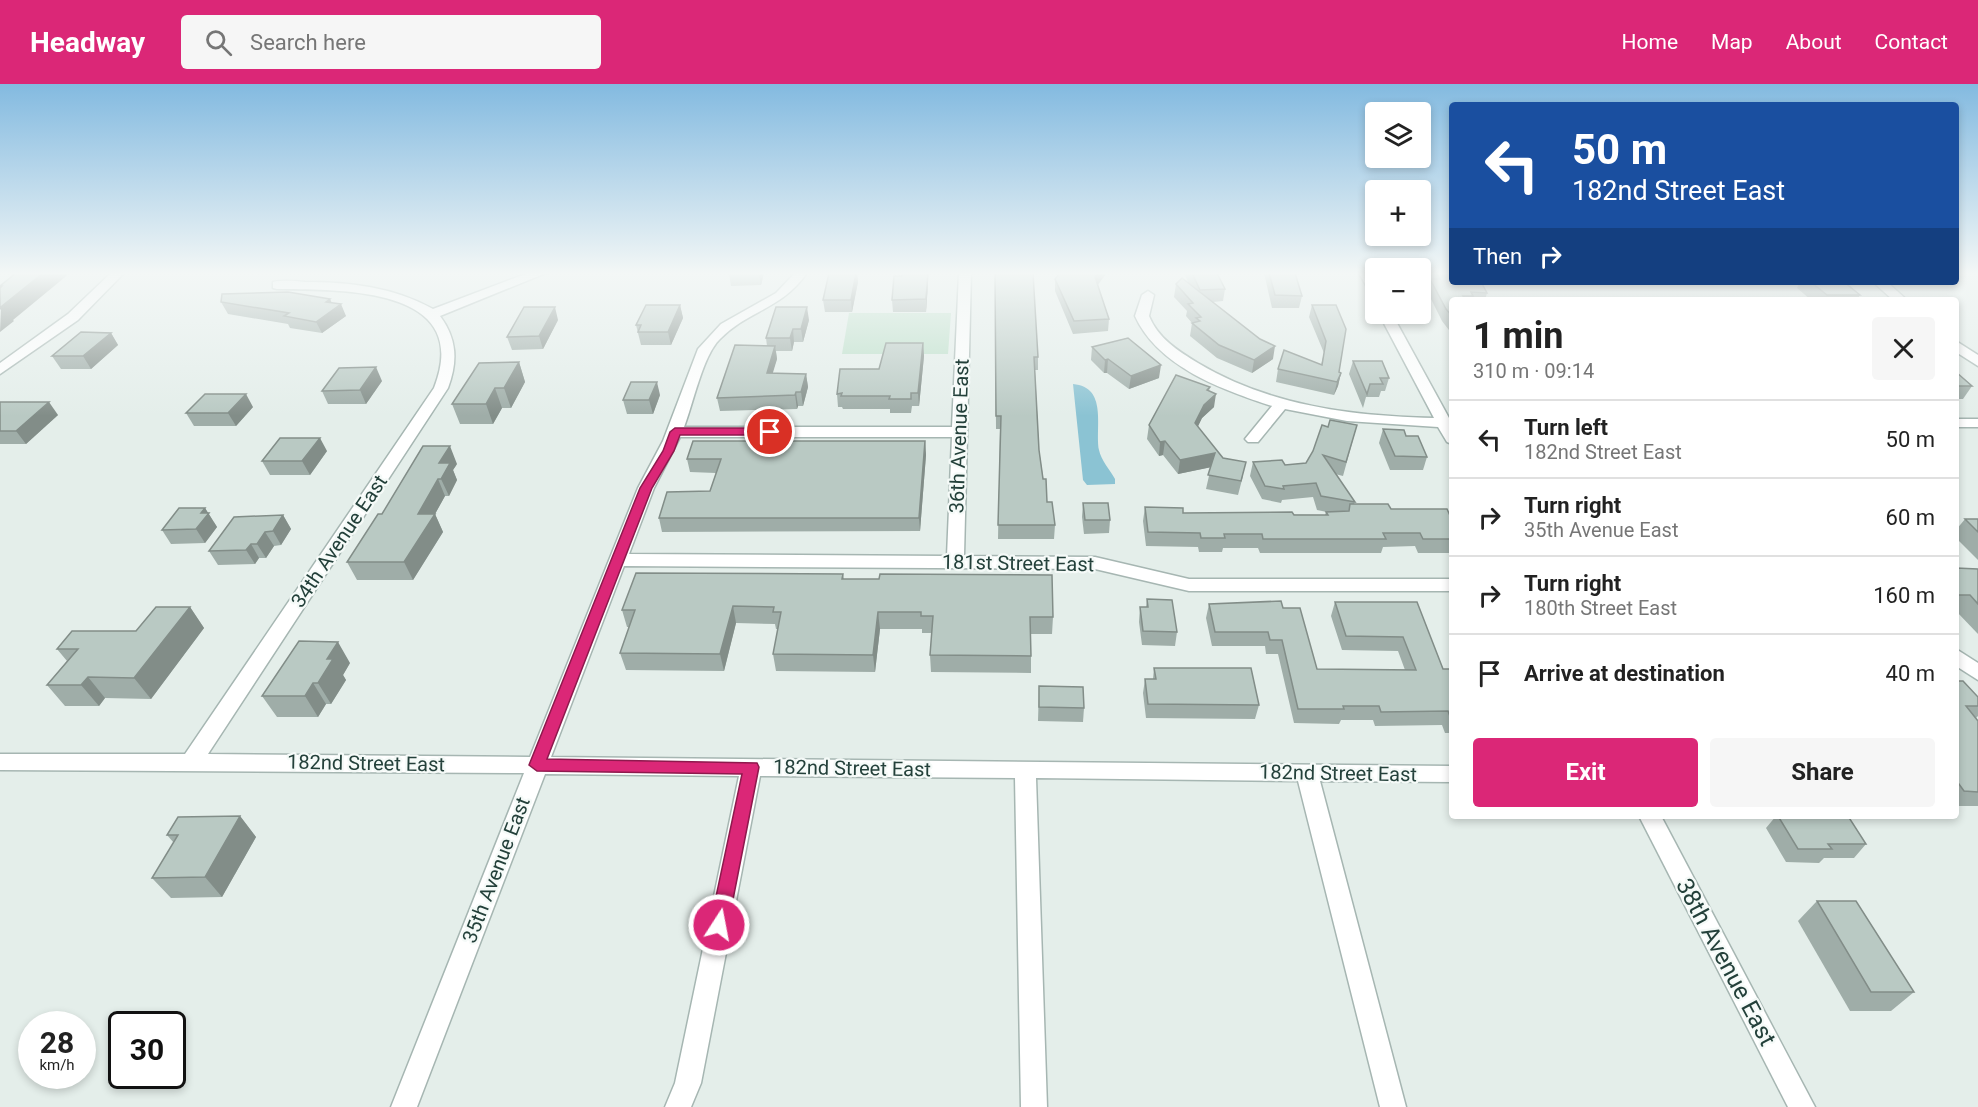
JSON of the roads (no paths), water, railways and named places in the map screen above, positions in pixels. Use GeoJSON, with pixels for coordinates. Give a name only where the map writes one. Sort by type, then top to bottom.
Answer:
{"type":"FeatureCollection","features":[{"type":"Feature","properties":{"kind":"street"},"geometry":{"type":"LineString","coordinates":[[0,370],[68,321]]}},
{"type":"Feature","properties":{"kind":"street","name":"34th Avenue East"},"geometry":{"type":"LineString","coordinates":[[191,762],[441,388],[451,357],[445,332],[437,321]]}},
{"type":"Feature","properties":{"kind":"street","name":"35th Avenue East"},"geometry":{"type":"LineString","coordinates":[[405,1107],[646,488],[669,451],[705,349],[714,337],[738,321]]}},
{"type":"Feature","properties":{"kind":"street","name":"36th Avenue East"},"geometry":{"type":"LineString","coordinates":[[956,562],[963,321]]}},
{"type":"Feature","properties":{"kind":"street"},"geometry":{"type":"LineString","coordinates":[[1145,321],[1145,324],[1172,352],[1200,372],[1281,405],[1357,419],[1448,423]]}},
{"type":"Feature","properties":{"kind":"street"},"geometry":{"type":"LineString","coordinates":[[1392,324],[1448,423]]}},
{"type":"Feature","properties":{"kind":"street"},"geometry":{"type":"LineString","coordinates":[[1959,347],[1978,363]]}},
{"type":"Feature","properties":{"kind":"street"},"geometry":{"type":"LineString","coordinates":[[1253,439],[1281,405]]}},
{"type":"Feature","properties":{"kind":"street"},"geometry":{"type":"LineString","coordinates":[[1959,423],[1978,423]]}},
{"type":"Feature","properties":{"kind":"street"},"geometry":{"type":"LineString","coordinates":[[675,432],[960,432]]}},
{"type":"Feature","properties":{"kind":"street","name":"181st Street East"},"geometry":{"type":"LineString","coordinates":[[618,560],[1095,563],[1189,585],[1449,585]]}},
{"type":"Feature","properties":{"kind":"street"},"geometry":{"type":"LineString","coordinates":[[1959,658],[1978,674]]}},
{"type":"Feature","properties":{"kind":"street","name":"182nd Street East"},"geometry":{"type":"LineString","coordinates":[[0,762],[1449,774]]}},
{"type":"Feature","properties":{"kind":"street"},"geometry":{"type":"LineString","coordinates":[[678,1107],[688,1083],[751,767]]}},
{"type":"Feature","properties":{"kind":"street"},"geometry":{"type":"LineString","coordinates":[[1025,770],[1034,1107]]}},
{"type":"Feature","properties":{"kind":"street"},"geometry":{"type":"LineString","coordinates":[[1307,773],[1393,1107]]}},
{"type":"Feature","properties":{"kind":"street","name":"38th Avenue East"},"geometry":{"type":"LineString","coordinates":[[1652,819],[1802,1107]]}},
{"type":"Feature","properties":{"kind":"water"},"geometry":{"type":"Polygon","coordinates":[[[1073,384],[1084,387],[1096,400],[1099,450],[1115,479],[1115,484],[1087,485],[1083,480],[1073,384]]]}}]}
